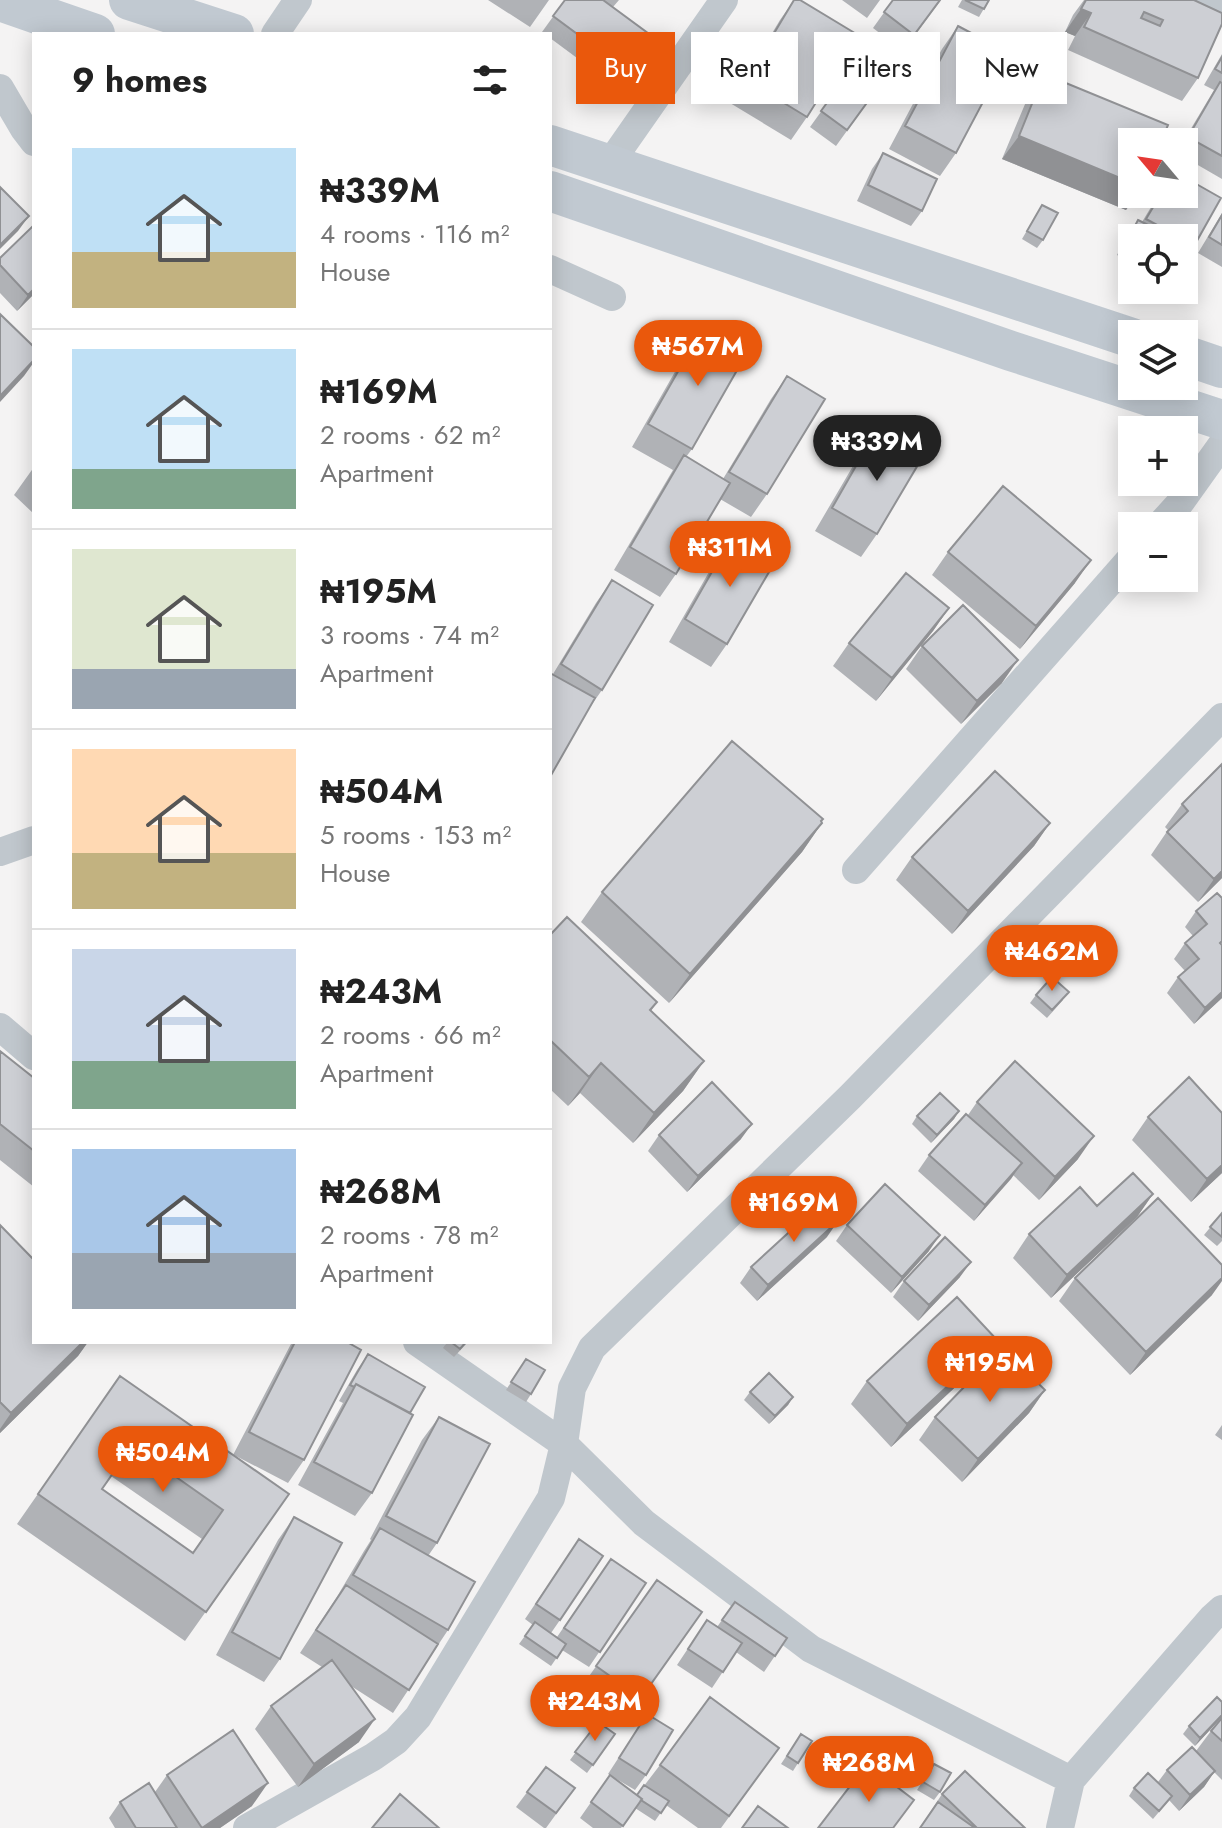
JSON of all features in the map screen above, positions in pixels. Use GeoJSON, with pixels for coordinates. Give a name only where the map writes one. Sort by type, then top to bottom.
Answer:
{"type":"FeatureCollection","features":[{"type":"Feature","properties":{"kind":"main road"},"geometry":{"type":"LineString","coordinates":[[129,0],[228,32]]}},
{"type":"Feature","properties":{"kind":"main road"},"geometry":{"type":"LineString","coordinates":[[0,1],[89,32]]}},
{"type":"Feature","properties":{"kind":"main road"},"geometry":{"type":"LineString","coordinates":[[552,146],[1118,333]]}},
{"type":"Feature","properties":{"kind":"main road"},"geometry":{"type":"LineString","coordinates":[[552,192],[996,346],[1222,420]]}},
{"type":"Feature","properties":{"kind":"main road"},"geometry":{"type":"LineString","coordinates":[[1198,360],[1222,368]]}},
{"type":"Feature","properties":{"kind":"street"},"geometry":{"type":"LineString","coordinates":[[276,32],[298,0]]}},
{"type":"Feature","properties":{"kind":"street"},"geometry":{"type":"LineString","coordinates":[[608,166],[724,0]]}},
{"type":"Feature","properties":{"kind":"street"},"geometry":{"type":"LineString","coordinates":[[1208,0],[1222,9]]}},
{"type":"Feature","properties":{"kind":"street"},"geometry":{"type":"LineString","coordinates":[[0,88],[31,134]]}},
{"type":"Feature","properties":{"kind":"street"},"geometry":{"type":"LineString","coordinates":[[552,270],[612,297]]}},
{"type":"Feature","properties":{"kind":"street"},"geometry":{"type":"LineString","coordinates":[[1172,512],[1222,444]]}},
{"type":"Feature","properties":{"kind":"street"},"geometry":{"type":"LineString","coordinates":[[856,870],[1118,573]]}},
{"type":"Feature","properties":{"kind":"street"},"geometry":{"type":"LineString","coordinates":[[247,1828],[373,1757],[396,1741],[418,1717],[551,1498],[564,1444],[572,1388],[592,1348],[850,1097],[1222,717]]}},
{"type":"Feature","properties":{"kind":"street"},"geometry":{"type":"LineString","coordinates":[[0,852],[32,841]]}},
{"type":"Feature","properties":{"kind":"street"},"geometry":{"type":"LineString","coordinates":[[0,1027],[32,1054]]}},
{"type":"Feature","properties":{"kind":"street"},"geometry":{"type":"LineString","coordinates":[[420,1344],[564,1444],[644,1523],[811,1649],[1071,1780]]}},
{"type":"Feature","properties":{"kind":"street"},"geometry":{"type":"LineString","coordinates":[[1060,1828],[1071,1780],[1222,1609]]}},
{"type":"Feature","properties":{"kind":"building"},"geometry":{"type":"Polygon","coordinates":[[[565,0],[603,0],[646,32],[576,33],[553,16],[565,0]]]}},
{"type":"Feature","properties":{"kind":"building"},"geometry":{"type":"Polygon","coordinates":[[[794,0],[800,0],[853,32],[814,32],[815,104],[807,117],[786,104],[798,104],[798,32],[775,32],[794,0]]]}},
{"type":"Feature","properties":{"kind":"building"},"geometry":{"type":"Polygon","coordinates":[[[893,0],[940,0],[916,32],[910,32],[884,12],[893,0]]]}},
{"type":"Feature","properties":{"kind":"building"},"geometry":{"type":"Polygon","coordinates":[[[965,0],[989,0],[984,9],[965,0]]]}},
{"type":"Feature","properties":{"kind":"building"},"geometry":{"type":"Polygon","coordinates":[[[1086,0],[1194,0],[1222,13],[1222,24],[1198,78],[1084,27],[1091,13],[1081,9],[1086,0]],[[1144,12],[1141,18],[1160,26],[1163,20],[1144,12]]]}},
{"type":"Feature","properties":{"kind":"building"},"geometry":{"type":"Polygon","coordinates":[[[958,26],[969,32],[956,32],[956,104],[982,104],[956,153],[905,126],[917,104],[940,104],[940,60],[958,26]]]}},
{"type":"Feature","properties":{"kind":"building"},"geometry":{"type":"Polygon","coordinates":[[[1222,57],[1222,73],[1215,69],[1222,57]]]}},
{"type":"Feature","properties":{"kind":"building"},"geometry":{"type":"Polygon","coordinates":[[[1067,83],[1168,125],[1167,128],[1118,128],[1118,177],[1019,136],[1032,104],[1067,104],[1067,83]]]}},
{"type":"Feature","properties":{"kind":"building"},"geometry":{"type":"Polygon","coordinates":[[[1222,83],[1222,156],[1198,143],[1198,128],[1193,128],[1222,83]]]}},
{"type":"Feature","properties":{"kind":"building"},"geometry":{"type":"Polygon","coordinates":[[[826,104],[866,104],[847,130],[821,111],[826,104]]]}},
{"type":"Feature","properties":{"kind":"building"},"geometry":{"type":"Polygon","coordinates":[[[883,153],[937,179],[922,211],[868,185],[883,153]]]}},
{"type":"Feature","properties":{"kind":"building"},"geometry":{"type":"Polygon","coordinates":[[[1198,185],[1221,198],[1198,239],[1198,224],[1155,224],[1146,219],[1153,208],[1198,208],[1198,185]]]}},
{"type":"Feature","properties":{"kind":"building"},"geometry":{"type":"Polygon","coordinates":[[[0,187],[29,216],[0,245],[0,187]]]}},
{"type":"Feature","properties":{"kind":"building"},"geometry":{"type":"Polygon","coordinates":[[[1042,205],[1058,213],[1043,240],[1027,231],[1042,205]]]}},
{"type":"Feature","properties":{"kind":"building"},"geometry":{"type":"Polygon","coordinates":[[[1222,215],[1222,245],[1209,237],[1222,215]]]}},
{"type":"Feature","properties":{"kind":"building"},"geometry":{"type":"Polygon","coordinates":[[[32,227],[32,291],[28,295],[0,265],[0,258],[32,227]]]}},
{"type":"Feature","properties":{"kind":"building"},"geometry":{"type":"Polygon","coordinates":[[[0,314],[32,345],[32,362],[0,396],[0,314]]]}},
{"type":"Feature","properties":{"kind":"building"},"geometry":{"type":"Polygon","coordinates":[[[704,326],[748,351],[692,449],[648,424],[704,326]]]}},
{"type":"Feature","properties":{"kind":"building"},"geometry":{"type":"Polygon","coordinates":[[[787,376],[825,399],[767,494],[729,472],[787,376]]]}},
{"type":"Feature","properties":{"kind":"building"},"geometry":{"type":"Polygon","coordinates":[[[876,431],[922,458],[877,534],[832,508],[876,431]]]}},
{"type":"Feature","properties":{"kind":"building"},"geometry":{"type":"Polygon","coordinates":[[[684,455],[730,483],[676,574],[630,547],[684,455]]]}},
{"type":"Feature","properties":{"kind":"building"},"geometry":{"type":"Polygon","coordinates":[[[1003,486],[1091,560],[1036,626],[948,552],[1003,486]]]}},
{"type":"Feature","properties":{"kind":"building"},"geometry":{"type":"Polygon","coordinates":[[[733,535],[776,560],[727,644],[685,619],[733,535]]]}},
{"type":"Feature","properties":{"kind":"building"},"geometry":{"type":"Polygon","coordinates":[[[906,573],[949,608],[892,678],[849,643],[906,573]]]}},
{"type":"Feature","properties":{"kind":"building"},"geometry":{"type":"Polygon","coordinates":[[[612,580],[653,605],[602,690],[561,664],[612,580]]]}},
{"type":"Feature","properties":{"kind":"building"},"geometry":{"type":"Polygon","coordinates":[[[963,605],[1018,660],[977,701],[922,646],[963,605]]]}},
{"type":"Feature","properties":{"kind":"building"},"geometry":{"type":"Polygon","coordinates":[[[552,674],[595,698],[552,773],[552,674]]]}},
{"type":"Feature","properties":{"kind":"building"},"geometry":{"type":"Polygon","coordinates":[[[732,741],[823,819],[690,974],[602,892],[732,741]]]}},
{"type":"Feature","properties":{"kind":"building"},"geometry":{"type":"Polygon","coordinates":[[[1222,764],[1222,871],[1214,879],[1167,832],[1188,811],[1182,804],[1222,764]]]}},
{"type":"Feature","properties":{"kind":"building"},"geometry":{"type":"Polygon","coordinates":[[[995,771],[1050,823],[968,911],[912,857],[995,771]]]}},
{"type":"Feature","properties":{"kind":"building"},"geometry":{"type":"Polygon","coordinates":[[[1217,893],[1222,898],[1222,992],[1205,1008],[1178,977],[1199,959],[1185,943],[1207,924],[1196,911],[1217,893]]]}},
{"type":"Feature","properties":{"kind":"building"},"geometry":{"type":"Polygon","coordinates":[[[567,917],[657,1002],[650,1010],[704,1061],[654,1113],[601,1063],[589,1077],[552,1042],[552,933],[567,917]]]}},
{"type":"Feature","properties":{"kind":"building"},"geometry":{"type":"Polygon","coordinates":[[[1052,977],[1069,992],[1052,1010],[1036,995],[1052,977]]]}},
{"type":"Feature","properties":{"kind":"building"},"geometry":{"type":"Polygon","coordinates":[[[0,1051],[32,1076],[32,1149],[0,1124],[0,1051]]]}},
{"type":"Feature","properties":{"kind":"building"},"geometry":{"type":"Polygon","coordinates":[[[1015,1061],[1094,1136],[1055,1177],[977,1102],[1015,1061]]]}},
{"type":"Feature","properties":{"kind":"building"},"geometry":{"type":"Polygon","coordinates":[[[1189,1077],[1222,1113],[1222,1165],[1207,1179],[1148,1117],[1189,1077]]]}},
{"type":"Feature","properties":{"kind":"building"},"geometry":{"type":"Polygon","coordinates":[[[712,1082],[752,1124],[698,1176],[659,1135],[712,1082]]]}},
{"type":"Feature","properties":{"kind":"building"},"geometry":{"type":"Polygon","coordinates":[[[940,1093],[959,1111],[937,1135],[917,1116],[940,1093]]]}},
{"type":"Feature","properties":{"kind":"building"},"geometry":{"type":"Polygon","coordinates":[[[966,1114],[1022,1163],[985,1205],[929,1155],[966,1114]]]}},
{"type":"Feature","properties":{"kind":"building"},"geometry":{"type":"Polygon","coordinates":[[[1133,1173],[1153,1194],[1067,1275],[1029,1234],[1080,1187],[1097,1206],[1133,1173]]]}},
{"type":"Feature","properties":{"kind":"building"},"geometry":{"type":"Polygon","coordinates":[[[885,1184],[940,1235],[902,1277],[847,1225],[885,1184]]]}},
{"type":"Feature","properties":{"kind":"building"},"geometry":{"type":"Polygon","coordinates":[[[1158,1198],[1222,1265],[1222,1278],[1146,1352],[1075,1278],[1158,1198]]]}},
{"type":"Feature","properties":{"kind":"building"},"geometry":{"type":"Polygon","coordinates":[[[821,1203],[838,1221],[768,1285],[751,1267],[821,1203]]]}},
{"type":"Feature","properties":{"kind":"building"},"geometry":{"type":"Polygon","coordinates":[[[1222,1213],[1222,1237],[1210,1227],[1222,1213]]]}},
{"type":"Feature","properties":{"kind":"building"},"geometry":{"type":"Polygon","coordinates":[[[0,1225],[32,1258],[32,1344],[81,1344],[11,1413],[0,1402],[0,1225]]]}},
{"type":"Feature","properties":{"kind":"building"},"geometry":{"type":"Polygon","coordinates":[[[945,1237],[971,1262],[929,1305],[904,1281],[945,1237]]]}},
{"type":"Feature","properties":{"kind":"building"},"geometry":{"type":"Polygon","coordinates":[[[957,1297],[997,1340],[907,1424],[867,1381],[957,1297]]]}},
{"type":"Feature","properties":{"kind":"building"},"geometry":{"type":"Polygon","coordinates":[[[294,1344],[350,1344],[361,1350],[304,1460],[249,1432],[294,1344]]]}},
{"type":"Feature","properties":{"kind":"building"},"geometry":{"type":"Polygon","coordinates":[[[1002,1348],[1045,1390],[978,1459],[935,1417],[1002,1348]]]}},
{"type":"Feature","properties":{"kind":"building"},"geometry":{"type":"Polygon","coordinates":[[[368,1354],[425,1387],[410,1413],[356,1384],[354,1387],[350,1385],[368,1354]]]}},
{"type":"Feature","properties":{"kind":"building"},"geometry":{"type":"Polygon","coordinates":[[[526,1359],[545,1370],[531,1394],[511,1382],[526,1359]]]}},
{"type":"Feature","properties":{"kind":"building"},"geometry":{"type":"Polygon","coordinates":[[[769,1373],[793,1397],[775,1416],[750,1392],[769,1373]]]}},
{"type":"Feature","properties":{"kind":"building"},"geometry":{"type":"Polygon","coordinates":[[[120,1376],[289,1494],[206,1612],[38,1494],[120,1376]],[[132,1446],[102,1489],[193,1553],[223,1510],[132,1446]]]}},
{"type":"Feature","properties":{"kind":"building"},"geometry":{"type":"Polygon","coordinates":[[[356,1384],[413,1415],[372,1493],[314,1462],[356,1384]]]}},
{"type":"Feature","properties":{"kind":"building"},"geometry":{"type":"Polygon","coordinates":[[[439,1417],[490,1444],[437,1543],[386,1516],[439,1417]]]}},
{"type":"Feature","properties":{"kind":"building"},"geometry":{"type":"Polygon","coordinates":[[[294,1517],[342,1543],[280,1659],[232,1632],[294,1517]]]}},
{"type":"Feature","properties":{"kind":"building"},"geometry":{"type":"Polygon","coordinates":[[[380,1528],[475,1582],[448,1630],[353,1575],[380,1528]]]}},
{"type":"Feature","properties":{"kind":"building"},"geometry":{"type":"Polygon","coordinates":[[[579,1539],[603,1556],[560,1620],[536,1604],[579,1539]]]}},
{"type":"Feature","properties":{"kind":"building"},"geometry":{"type":"Polygon","coordinates":[[[611,1559],[646,1583],[600,1652],[564,1628],[611,1559]]]}},
{"type":"Feature","properties":{"kind":"building"},"geometry":{"type":"Polygon","coordinates":[[[657,1580],[702,1612],[641,1698],[596,1666],[657,1580]]]}},
{"type":"Feature","properties":{"kind":"building"},"geometry":{"type":"Polygon","coordinates":[[[346,1585],[438,1644],[409,1690],[316,1630],[346,1585]]]}},
{"type":"Feature","properties":{"kind":"building"},"geometry":{"type":"Polygon","coordinates":[[[735,1602],[787,1638],[775,1656],[722,1620],[735,1602]]]}},
{"type":"Feature","properties":{"kind":"building"},"geometry":{"type":"Polygon","coordinates":[[[707,1620],[742,1643],[723,1672],[688,1649],[707,1620]]]}},
{"type":"Feature","properties":{"kind":"building"},"geometry":{"type":"Polygon","coordinates":[[[535,1622],[566,1644],[557,1658],[525,1636],[535,1622]]]}},
{"type":"Feature","properties":{"kind":"building"},"geometry":{"type":"Polygon","coordinates":[[[332,1660],[375,1719],[314,1764],[271,1706],[332,1660]]]}},
{"type":"Feature","properties":{"kind":"building"},"geometry":{"type":"Polygon","coordinates":[[[710,1697],[779,1748],[729,1816],[660,1765],[710,1697]]]}},
{"type":"Feature","properties":{"kind":"building"},"geometry":{"type":"Polygon","coordinates":[[[1217,1697],[1222,1702],[1222,1715],[1200,1738],[1189,1726],[1217,1697]]]}},
{"type":"Feature","properties":{"kind":"building"},"geometry":{"type":"Polygon","coordinates":[[[647,1714],[673,1730],[646,1775],[619,1758],[647,1714]]]}},
{"type":"Feature","properties":{"kind":"building"},"geometry":{"type":"Polygon","coordinates":[[[1222,1718],[1222,1741],[1211,1731],[1222,1718]]]}},
{"type":"Feature","properties":{"kind":"building"},"geometry":{"type":"Polygon","coordinates":[[[598,1722],[615,1734],[593,1765],[575,1752],[598,1722]]]}},
{"type":"Feature","properties":{"kind":"building"},"geometry":{"type":"Polygon","coordinates":[[[233,1730],[268,1783],[202,1828],[167,1775],[233,1730]]]}},
{"type":"Feature","properties":{"kind":"building"},"geometry":{"type":"Polygon","coordinates":[[[801,1734],[812,1741],[798,1763],[787,1756],[801,1734]]]}},
{"type":"Feature","properties":{"kind":"building"},"geometry":{"type":"Polygon","coordinates":[[[1192,1747],[1215,1771],[1190,1795],[1167,1770],[1192,1747]]]}},
{"type":"Feature","properties":{"kind":"building"},"geometry":{"type":"Polygon","coordinates":[[[867,1764],[914,1800],[893,1828],[818,1828],[867,1764]]]}},
{"type":"Feature","properties":{"kind":"building"},"geometry":{"type":"Polygon","coordinates":[[[934,1764],[951,1773],[940,1792],[923,1782],[934,1764]]]}},
{"type":"Feature","properties":{"kind":"building"},"geometry":{"type":"Polygon","coordinates":[[[546,1767],[575,1788],[556,1813],[527,1792],[546,1767]]]}},
{"type":"Feature","properties":{"kind":"building"},"geometry":{"type":"Polygon","coordinates":[[[965,1771],[1025,1828],[977,1828],[942,1794],[965,1771]]]}},
{"type":"Feature","properties":{"kind":"building"},"geometry":{"type":"Polygon","coordinates":[[[1148,1773],[1172,1796],[1159,1811],[1134,1788],[1148,1773]]]}},
{"type":"Feature","properties":{"kind":"building"},"geometry":{"type":"Polygon","coordinates":[[[610,1775],[642,1799],[623,1826],[591,1802],[610,1775]]]}},
{"type":"Feature","properties":{"kind":"building"},"geometry":{"type":"Polygon","coordinates":[[[149,1783],[177,1828],[136,1828],[120,1802],[149,1783]]]}},
{"type":"Feature","properties":{"kind":"building"},"geometry":{"type":"Polygon","coordinates":[[[644,1785],[669,1801],[661,1813],[637,1795],[644,1785]]]}},
{"type":"Feature","properties":{"kind":"building"},"geometry":{"type":"Polygon","coordinates":[[[400,1794],[439,1828],[372,1828],[400,1794]]]}},
{"type":"Feature","properties":{"kind":"building"},"geometry":{"type":"Polygon","coordinates":[[[938,1802],[975,1828],[920,1828],[938,1802]]]}},
{"type":"Feature","properties":{"kind":"building"},"geometry":{"type":"Polygon","coordinates":[[[758,1806],[788,1828],[742,1828],[758,1806]]]}}]}
